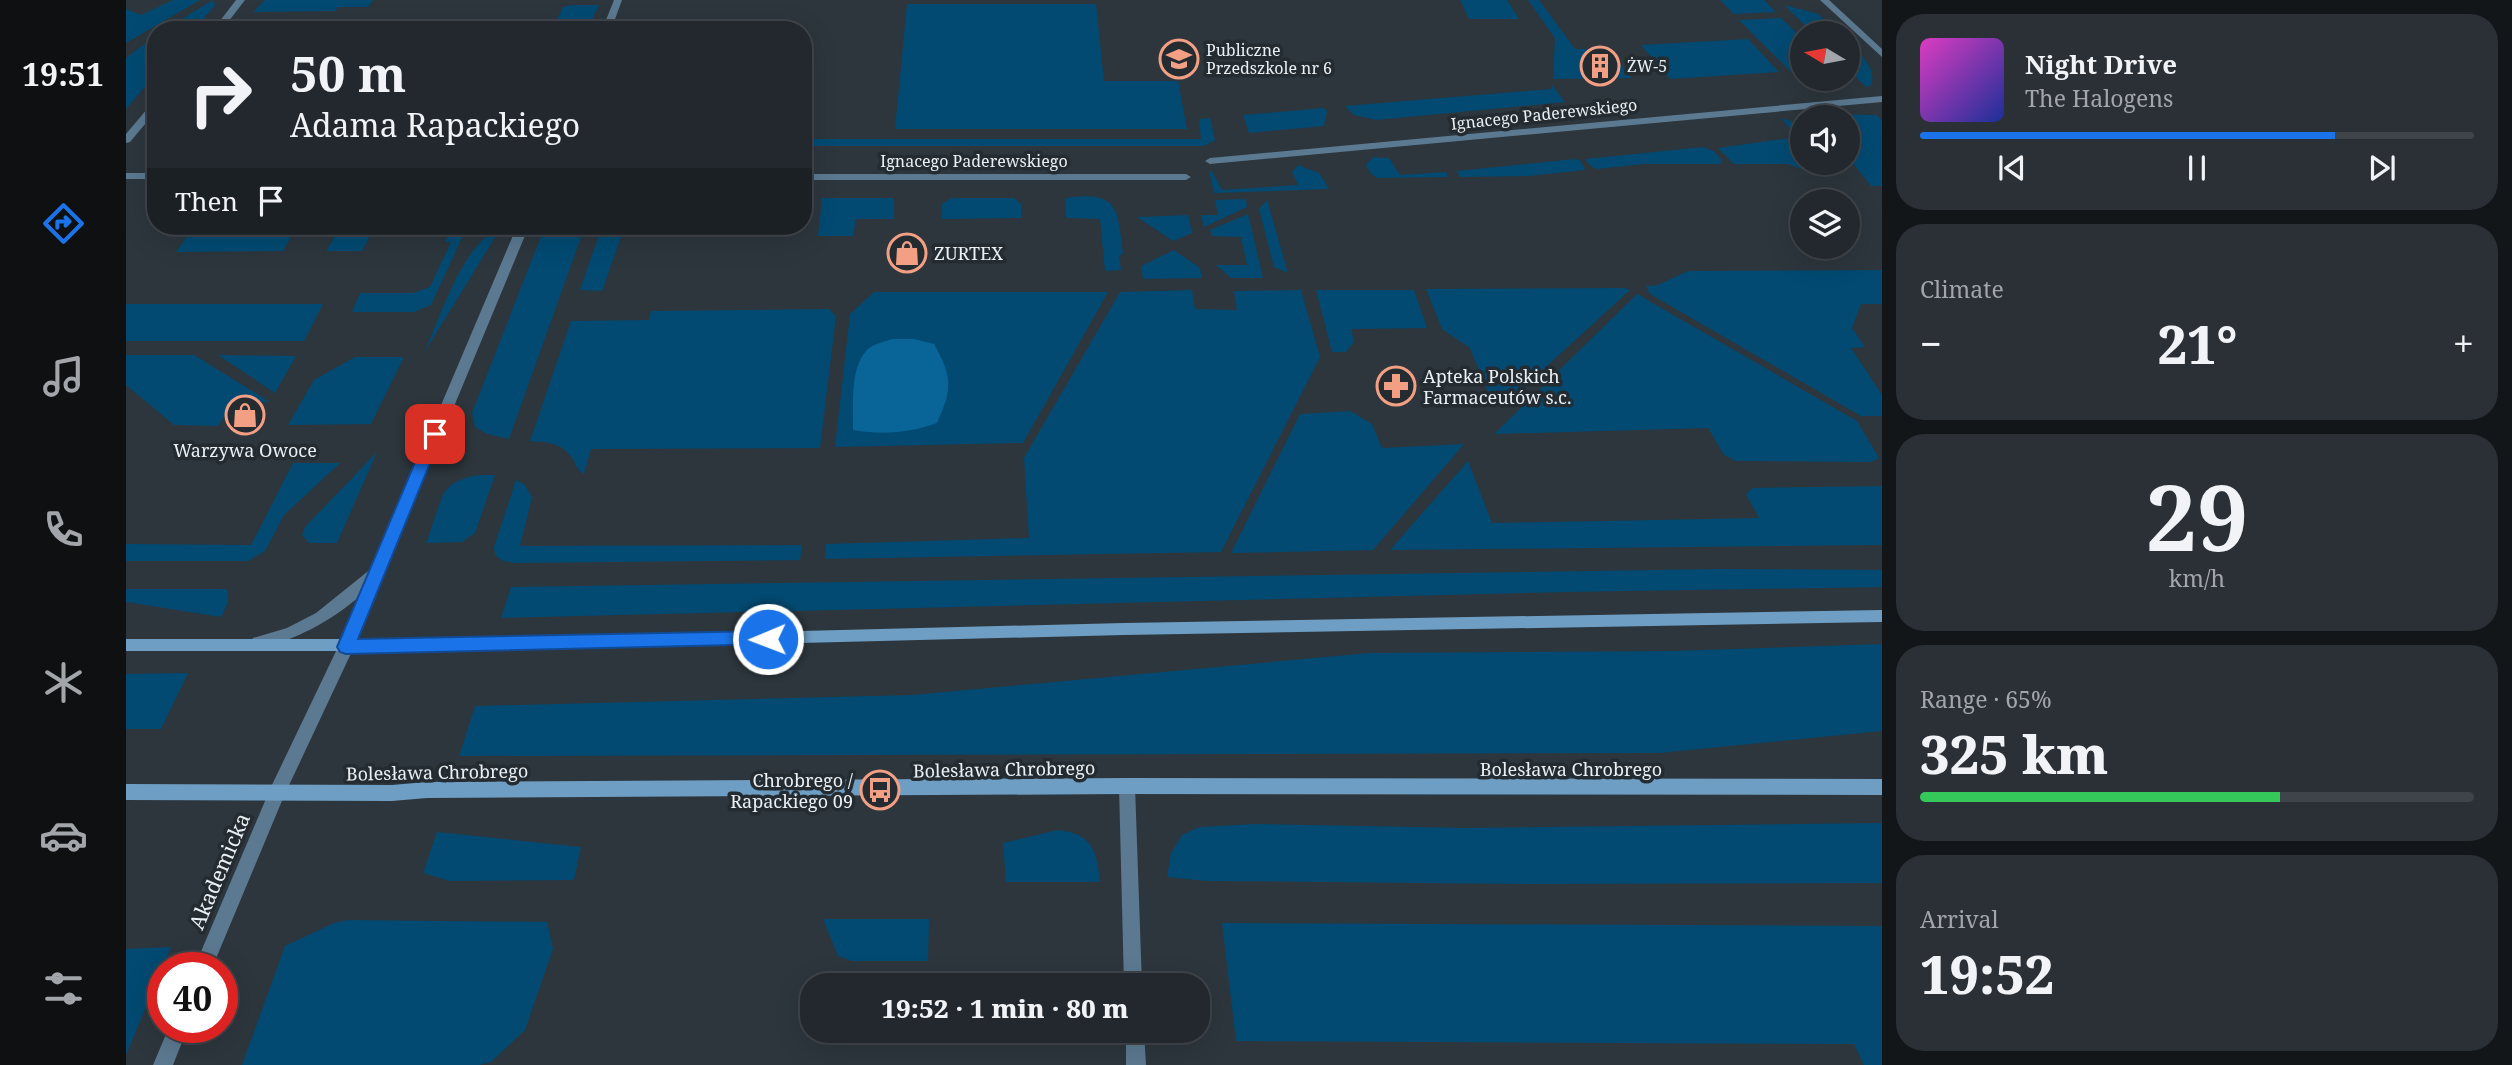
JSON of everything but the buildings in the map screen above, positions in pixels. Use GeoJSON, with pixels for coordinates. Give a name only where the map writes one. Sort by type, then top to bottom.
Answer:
{"type":"FeatureCollection","features":[{"type":"Feature","properties":{"kind":"street"},"geometry":{"type":"LineString","coordinates":[[224,21],[241,0]]}},
{"type":"Feature","properties":{"kind":"street"},"geometry":{"type":"LineString","coordinates":[[610,21],[618,0]]}},
{"type":"Feature","properties":{"kind":"street"},"geometry":{"type":"LineString","coordinates":[[1824,0],[1882,54]]}},
{"type":"Feature","properties":{"kind":"street","name":"Ignacego Paderewskiego"},"geometry":{"type":"LineString","coordinates":[[1210,160],[1882,99]]}},
{"type":"Feature","properties":{"kind":"street"},"geometry":{"type":"LineString","coordinates":[[126,141],[147,115]]}},
{"type":"Feature","properties":{"kind":"street"},"geometry":{"type":"LineString","coordinates":[[126,176],[147,176]]}},
{"type":"Feature","properties":{"kind":"street","name":"Ignacego Paderewskiego"},"geometry":{"type":"LineString","coordinates":[[812,177],[1186,177]]}},
{"type":"Feature","properties":{"kind":"street","name":"Akademicka"},"geometry":{"type":"LineString","coordinates":[[210,952],[277,793],[346,647],[519,235]]}},
{"type":"Feature","properties":{"kind":"street"},"geometry":{"type":"LineString","coordinates":[[254,644],[299,632],[322,617],[358,589],[383,558]]}},
{"type":"Feature","properties":{"kind":"street"},"geometry":{"type":"LineString","coordinates":[[126,645],[254,644],[346,647],[1882,616]]}},
{"type":"Feature","properties":{"kind":"street"},"geometry":{"type":"LineString","coordinates":[[1127,786],[1133,973]]}},
{"type":"Feature","properties":{"kind":"street","name":"Bolesława Chrobrego"},"geometry":{"type":"LineString","coordinates":[[126,792],[1127,786],[1882,787]]}},
{"type":"Feature","properties":{"kind":"street"},"geometry":{"type":"LineString","coordinates":[[163,1065],[172,1043]]}},
{"type":"Feature","properties":{"kind":"street"},"geometry":{"type":"LineString","coordinates":[[1135,1043],[1136,1065]]}},
{"type":"Feature","properties":{"kind":"shaded area"},"geometry":{"type":"Polygon","coordinates":[[[173,0],[200,0],[164,21],[147,21],[147,31],[126,43],[126,9],[141,15],[173,0]]]}},
{"type":"Feature","properties":{"kind":"shaded area"},"geometry":{"type":"Polygon","coordinates":[[[265,0],[373,0],[368,7],[338,7],[335,11],[253,12],[265,0]]]}},
{"type":"Feature","properties":{"kind":"shaded area"},"geometry":{"type":"Polygon","coordinates":[[[1460,0],[1507,0],[1519,19],[1469,19],[1460,0]]]}},
{"type":"Feature","properties":{"kind":"shaded area"},"geometry":{"type":"Polygon","coordinates":[[[1528,0],[1539,0],[1575,49],[1609,53],[1632,78],[1553,79],[1555,38],[1528,0]]]}},
{"type":"Feature","properties":{"kind":"shaded area"},"geometry":{"type":"Polygon","coordinates":[[[1720,0],[1764,0],[1776,12],[1734,14],[1720,0]]]}},
{"type":"Feature","properties":{"kind":"shaded area"},"geometry":{"type":"Polygon","coordinates":[[[211,1],[216,4],[202,21],[179,21],[211,1]]]}},
{"type":"Feature","properties":{"kind":"shaded area"},"geometry":{"type":"Polygon","coordinates":[[[907,4],[1096,4],[1104,81],[1178,81],[1187,129],[895,129],[907,4]]]}},
{"type":"Feature","properties":{"kind":"shaded area"},"geometry":{"type":"Polygon","coordinates":[[[599,5],[591,21],[556,21],[563,7],[599,5]]]}},
{"type":"Feature","properties":{"kind":"shaded area"},"geometry":{"type":"Polygon","coordinates":[[[1784,5],[1818,14],[1826,21],[1801,21],[1784,5]]]}},
{"type":"Feature","properties":{"kind":"shaded area"},"geometry":{"type":"Polygon","coordinates":[[[1781,18],[1790,27],[1790,71],[1739,20],[1781,18]]]}},
{"type":"Feature","properties":{"kind":"shaded area"},"geometry":{"type":"Polygon","coordinates":[[[1748,39],[1779,72],[1670,79],[1641,45],[1748,39]]]}},
{"type":"Feature","properties":{"kind":"shaded area"},"geometry":{"type":"Polygon","coordinates":[[[147,42],[147,84],[126,109],[126,58],[147,42]]]}},
{"type":"Feature","properties":{"kind":"shaded area"},"geometry":{"type":"Polygon","coordinates":[[[1860,54],[1872,75],[1871,85],[1866,87],[1860,81],[1860,54]]]}},
{"type":"Feature","properties":{"kind":"shaded area"},"geometry":{"type":"Polygon","coordinates":[[[1552,85],[1565,102],[1376,120],[1354,115],[1345,106],[1551,89],[1552,85]]]}},
{"type":"Feature","properties":{"kind":"shaded area"},"geometry":{"type":"Polygon","coordinates":[[[1324,108],[1327,111],[1324,126],[1249,133],[1243,115],[1324,108]]]}},
{"type":"Feature","properties":{"kind":"shaded area"},"geometry":{"type":"Polygon","coordinates":[[[1860,115],[1876,115],[1882,120],[1882,186],[1871,186],[1860,172],[1860,115]]]}},
{"type":"Feature","properties":{"kind":"shaded area"},"geometry":{"type":"Polygon","coordinates":[[[1210,118],[1215,140],[1204,146],[812,146],[812,139],[1201,139],[1199,119],[1210,118]]]}},
{"type":"Feature","properties":{"kind":"shaded area"},"geometry":{"type":"Polygon","coordinates":[[[1781,118],[1790,121],[1790,129],[1781,118]]]}},
{"type":"Feature","properties":{"kind":"shaded area"},"geometry":{"type":"Polygon","coordinates":[[[1790,138],[1790,165],[1734,164],[1718,148],[1790,138]]]}},
{"type":"Feature","properties":{"kind":"shaded area"},"geometry":{"type":"Polygon","coordinates":[[[1704,147],[1715,152],[1722,161],[1720,164],[1643,164],[1597,169],[1585,159],[1704,147]]]}},
{"type":"Feature","properties":{"kind":"shaded area"},"geometry":{"type":"Polygon","coordinates":[[[1373,157],[1389,158],[1400,175],[1446,172],[1448,177],[1377,178],[1366,165],[1373,157]]]}},
{"type":"Feature","properties":{"kind":"shaded area"},"geometry":{"type":"Polygon","coordinates":[[[1575,159],[1581,161],[1585,170],[1528,176],[1460,177],[1457,171],[1575,159]]]}},
{"type":"Feature","properties":{"kind":"shaded area"},"geometry":{"type":"Polygon","coordinates":[[[1298,165],[1319,173],[1329,189],[1214,193],[1209,171],[1212,171],[1222,190],[1298,185],[1292,172],[1298,165]]]}},
{"type":"Feature","properties":{"kind":"shaded area"},"geometry":{"type":"Polygon","coordinates":[[[1096,197],[1106,200],[1112,206],[1117,214],[1121,238],[1121,270],[1105,271],[1100,219],[1066,218],[1065,198],[1096,197]]]}},
{"type":"Feature","properties":{"kind":"shaded area"},"geometry":{"type":"Polygon","coordinates":[[[822,198],[894,198],[894,219],[856,219],[853,236],[818,236],[822,198]]]}},
{"type":"Feature","properties":{"kind":"shaded area"},"geometry":{"type":"Polygon","coordinates":[[[952,198],[1014,198],[1021,204],[1021,218],[942,219],[942,204],[952,198]]]}},
{"type":"Feature","properties":{"kind":"shaded area"},"geometry":{"type":"Polygon","coordinates":[[[1246,199],[1247,207],[1204,227],[1201,215],[1218,215],[1215,200],[1246,199]]]}},
{"type":"Feature","properties":{"kind":"shaded area"},"geometry":{"type":"Polygon","coordinates":[[[1267,200],[1288,273],[1274,267],[1259,209],[1267,200]]]}},
{"type":"Feature","properties":{"kind":"shaded area"},"geometry":{"type":"Polygon","coordinates":[[[1248,214],[1263,278],[1231,278],[1216,265],[1247,265],[1241,237],[1212,236],[1210,230],[1248,214]]]}},
{"type":"Feature","properties":{"kind":"shaded area"},"geometry":{"type":"Polygon","coordinates":[[[1188,215],[1192,233],[1173,241],[1137,217],[1188,215]]]}},
{"type":"Feature","properties":{"kind":"shaded area"},"geometry":{"type":"Polygon","coordinates":[[[292,235],[283,251],[176,252],[187,236],[292,235]]]}},
{"type":"Feature","properties":{"kind":"shaded area"},"geometry":{"type":"Polygon","coordinates":[[[336,235],[370,235],[362,251],[326,251],[336,235]]]}},
{"type":"Feature","properties":{"kind":"shaded area"},"geometry":{"type":"Polygon","coordinates":[[[448,235],[464,235],[431,305],[414,312],[352,312],[360,293],[413,293],[430,287],[451,242],[445,242],[448,235]]]}},
{"type":"Feature","properties":{"kind":"shaded area"},"geometry":{"type":"Polygon","coordinates":[[[496,235],[424,353],[454,282],[475,249],[487,236],[496,235]]]}},
{"type":"Feature","properties":{"kind":"shaded area"},"geometry":{"type":"Polygon","coordinates":[[[541,235],[582,235],[509,439],[487,434],[475,427],[472,413],[541,235]]]}},
{"type":"Feature","properties":{"kind":"shaded area"},"geometry":{"type":"Polygon","coordinates":[[[599,235],[661,235],[621,237],[602,291],[580,290],[599,235]]]}},
{"type":"Feature","properties":{"kind":"shaded area"},"geometry":{"type":"Polygon","coordinates":[[[704,235],[776,235],[776,236],[704,235]]]}},
{"type":"Feature","properties":{"kind":"shaded area"},"geometry":{"type":"Polygon","coordinates":[[[1174,250],[1200,268],[1202,278],[1143,279],[1141,266],[1174,250]]]}},
{"type":"Feature","properties":{"kind":"shaded area"},"geometry":{"type":"Polygon","coordinates":[[[1882,270],[1882,304],[1861,304],[1852,328],[1865,347],[1851,348],[1882,395],[1882,416],[1861,416],[1650,294],[1646,286],[1658,285],[1688,271],[1882,270]]]}},
{"type":"Feature","properties":{"kind":"shaded area"},"geometry":{"type":"Polygon","coordinates":[[[1426,289],[1630,290],[1512,398],[1491,399],[1470,348],[1442,329],[1426,289]]]}},
{"type":"Feature","properties":{"kind":"shaded area"},"geometry":{"type":"Polygon","coordinates":[[[1192,290],[1195,309],[1237,310],[1234,291],[1301,290],[1320,357],[1221,552],[825,559],[826,544],[1029,538],[1024,458],[1120,292],[1192,290]]]}},
{"type":"Feature","properties":{"kind":"shaded area"},"geometry":{"type":"Polygon","coordinates":[[[1316,290],[1414,290],[1427,328],[1351,329],[1354,342],[1346,352],[1332,352],[1316,290]]]}},
{"type":"Feature","properties":{"kind":"shaded area"},"geometry":{"type":"Polygon","coordinates":[[[874,292],[1108,292],[1023,443],[835,447],[850,314],[874,292]]]}},
{"type":"Feature","properties":{"kind":"shaded area"},"geometry":{"type":"Polygon","coordinates":[[[1637,294],[1857,421],[1879,458],[1871,462],[1736,461],[1724,455],[1708,428],[1494,434],[1637,294]]]}},
{"type":"Feature","properties":{"kind":"shaded area"},"geometry":{"type":"Polygon","coordinates":[[[126,304],[323,304],[304,341],[126,341],[126,304]]]}},
{"type":"Feature","properties":{"kind":"shaded area"},"geometry":{"type":"Polygon","coordinates":[[[829,309],[836,316],[820,448],[591,449],[584,474],[565,450],[549,443],[530,441],[571,321],[649,320],[651,311],[829,309]]]}},
{"type":"Feature","properties":{"kind":"shaded area"},"geometry":{"type":"Polygon","coordinates":[[[892,339],[914,339],[934,344],[944,365],[948,383],[946,401],[937,423],[917,429],[885,433],[853,430],[857,367],[872,346],[892,339]]]}},
{"type":"Feature","properties":{"kind":"shaded area"},"geometry":{"type":"Polygon","coordinates":[[[126,355],[194,355],[270,402],[234,401],[218,426],[174,425],[126,385],[126,355]]]}},
{"type":"Feature","properties":{"kind":"shaded area"},"geometry":{"type":"Polygon","coordinates":[[[218,355],[296,356],[275,393],[218,355]]]}},
{"type":"Feature","properties":{"kind":"shaded area"},"geometry":{"type":"Polygon","coordinates":[[[355,357],[404,357],[371,424],[288,425],[314,380],[355,357]]]}},
{"type":"Feature","properties":{"kind":"shaded area"},"geometry":{"type":"Polygon","coordinates":[[[1350,411],[1372,424],[1382,448],[1464,444],[1373,550],[1231,553],[1300,414],[1350,411]]]}},
{"type":"Feature","properties":{"kind":"shaded area"},"geometry":{"type":"Polygon","coordinates":[[[377,452],[337,543],[309,543],[302,535],[305,527],[377,452]]]}},
{"type":"Feature","properties":{"kind":"shaded area"},"geometry":{"type":"Polygon","coordinates":[[[1468,461],[1492,523],[1759,518],[1746,494],[1753,488],[1882,486],[1882,545],[1390,550],[1468,461]]]}},
{"type":"Feature","properties":{"kind":"shaded area"},"geometry":{"type":"Polygon","coordinates":[[[293,463],[340,463],[284,515],[265,551],[248,561],[126,561],[126,544],[251,545],[293,463]]]}},
{"type":"Feature","properties":{"kind":"shaded area"},"geometry":{"type":"Polygon","coordinates":[[[495,475],[475,533],[462,542],[426,543],[443,494],[459,480],[495,475]]]}},
{"type":"Feature","properties":{"kind":"shaded area"},"geometry":{"type":"Polygon","coordinates":[[[516,480],[524,484],[532,497],[520,546],[802,545],[800,560],[503,561],[495,555],[494,547],[516,480]]]}},
{"type":"Feature","properties":{"kind":"shaded area"},"geometry":{"type":"Polygon","coordinates":[[[1721,569],[1882,570],[1882,587],[501,618],[511,587],[1721,569]]]}},
{"type":"Feature","properties":{"kind":"shaded area"},"geometry":{"type":"Polygon","coordinates":[[[126,589],[227,589],[228,603],[221,617],[126,602],[126,589]]]}},
{"type":"Feature","properties":{"kind":"shaded area"},"geometry":{"type":"Polygon","coordinates":[[[1882,644],[1882,731],[1659,753],[459,756],[475,706],[912,695],[1369,653],[1671,651],[1882,644]]]}},
{"type":"Feature","properties":{"kind":"shaded area"},"geometry":{"type":"Polygon","coordinates":[[[188,673],[161,729],[126,729],[126,674],[188,673]]]}},
{"type":"Feature","properties":{"kind":"shaded area"},"geometry":{"type":"Polygon","coordinates":[[[1882,823],[1882,883],[1524,884],[1207,881],[1167,877],[1171,853],[1182,835],[1199,827],[1255,824],[1466,828],[1882,823]]]}},
{"type":"Feature","properties":{"kind":"shaded area"},"geometry":{"type":"Polygon","coordinates":[[[1058,830],[1078,835],[1091,846],[1097,861],[1100,882],[1006,882],[1003,843],[1058,830]]]}},
{"type":"Feature","properties":{"kind":"shaded area"},"geometry":{"type":"Polygon","coordinates":[[[437,832],[581,847],[574,880],[450,881],[423,873],[437,832]]]}},
{"type":"Feature","properties":{"kind":"shaded area"},"geometry":{"type":"Polygon","coordinates":[[[823,919],[929,919],[928,961],[852,961],[838,956],[823,919]]]}},
{"type":"Feature","properties":{"kind":"shaded area"},"geometry":{"type":"Polygon","coordinates":[[[348,920],[547,922],[553,949],[525,1030],[491,1062],[479,1065],[242,1065],[285,946],[334,923],[348,920]]]}},
{"type":"Feature","properties":{"kind":"shaded area"},"geometry":{"type":"Polygon","coordinates":[[[1222,923],[1882,926],[1882,1065],[1864,1065],[1854,1044],[1236,1041],[1222,923]]]}},
{"type":"Feature","properties":{"kind":"shaded area"},"geometry":{"type":"Polygon","coordinates":[[[171,947],[169,952],[147,952],[147,1005],[126,1055],[126,949],[171,947]]]}},
{"type":"Feature","properties":{"kind":"place","name":"Publiczne Przedszkole nr 6"},"geometry":{"type":"Point","coordinates":[1179,59]}},
{"type":"Feature","properties":{"kind":"place","name":"ŻW-5"},"geometry":{"type":"Point","coordinates":[1600,66]}},
{"type":"Feature","properties":{"kind":"place","name":"ZURTEX"},"geometry":{"type":"Point","coordinates":[907,253]}},
{"type":"Feature","properties":{"kind":"place","name":"Apteka Polskich Farmaceutów s.c."},"geometry":{"type":"Point","coordinates":[1396,386]}},
{"type":"Feature","properties":{"kind":"place","name":"Warzywa Owoce"},"geometry":{"type":"Point","coordinates":[245,415]}},
{"type":"Feature","properties":{"kind":"place","name":"Chrobrego / Rapackiego 09"},"geometry":{"type":"Point","coordinates":[880,790]}},
{"type":"Feature","properties":{"kind":"route"},"geometry":{"type":"LineString","coordinates":[[435,434],[346,647],[768,639]]}}]}
